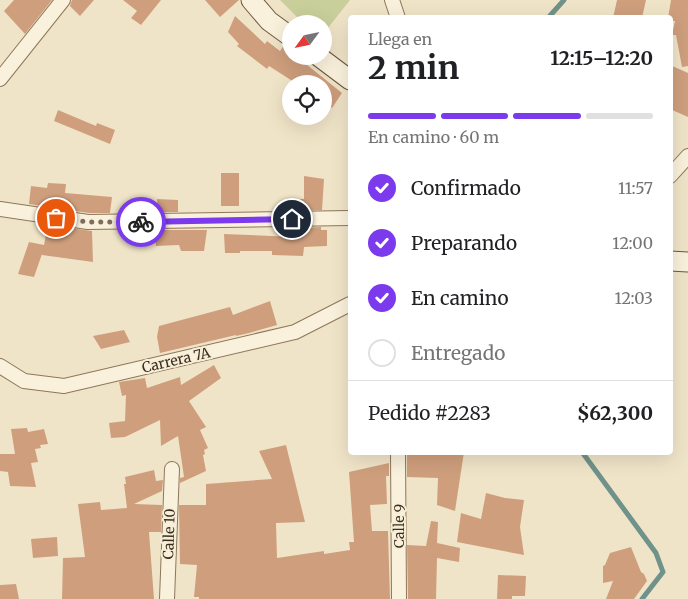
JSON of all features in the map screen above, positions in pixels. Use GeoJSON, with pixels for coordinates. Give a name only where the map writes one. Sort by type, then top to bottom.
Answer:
{"type":"FeatureCollection","features":[{"type":"Feature","properties":{"kind":"street"},"geometry":{"type":"LineString","coordinates":[[0,79],[63,0]]}},
{"type":"Feature","properties":{"kind":"street"},"geometry":{"type":"LineString","coordinates":[[251,0],[269,21],[282,30]]}},
{"type":"Feature","properties":{"kind":"street"},"geometry":{"type":"LineString","coordinates":[[392,0],[397,15]]}},
{"type":"Feature","properties":{"kind":"street"},"geometry":{"type":"LineString","coordinates":[[330,65],[348,78]]}},
{"type":"Feature","properties":{"kind":"street"},"geometry":{"type":"LineString","coordinates":[[673,173],[688,156]]}},
{"type":"Feature","properties":{"kind":"street"},"geometry":{"type":"LineString","coordinates":[[0,209],[88,222],[348,218]]}},
{"type":"Feature","properties":{"kind":"street"},"geometry":{"type":"LineString","coordinates":[[673,260],[688,262]]}},
{"type":"Feature","properties":{"kind":"street","name":"Carrera 7A"},"geometry":{"type":"LineString","coordinates":[[0,366],[24,381],[64,386],[295,332],[348,305]]}},
{"type":"Feature","properties":{"kind":"street","name":"Calle 9"},"geometry":{"type":"LineString","coordinates":[[398,455],[399,599]]}},
{"type":"Feature","properties":{"kind":"street","name":"Calle 10"},"geometry":{"type":"LineString","coordinates":[[167,599],[172,469]]}},
{"type":"Feature","properties":{"kind":"green space"},"geometry":{"type":"Polygon","coordinates":[[[280,0],[350,0],[332,23],[332,15],[295,15],[280,0]]]}},
{"type":"Feature","properties":{"kind":"building"},"geometry":{"type":"Polygon","coordinates":[[[14,0],[52,0],[25,34],[4,11],[14,0]]]}},
{"type":"Feature","properties":{"kind":"building"},"geometry":{"type":"Polygon","coordinates":[[[72,0],[94,0],[80,16],[70,6],[72,0]]]}},
{"type":"Feature","properties":{"kind":"building"},"geometry":{"type":"Polygon","coordinates":[[[123,0],[161,0],[141,25],[131,18],[137,11],[123,0]]]}},
{"type":"Feature","properties":{"kind":"building"},"geometry":{"type":"Polygon","coordinates":[[[205,0],[239,0],[220,17],[205,0]]]}},
{"type":"Feature","properties":{"kind":"building"},"geometry":{"type":"Polygon","coordinates":[[[617,0],[646,0],[643,15],[614,15],[617,0]]]}},
{"type":"Feature","properties":{"kind":"building"},"geometry":{"type":"Polygon","coordinates":[[[671,0],[688,0],[688,66],[682,67],[676,35],[673,35],[675,21],[673,21],[673,15],[668,15],[671,0]]]}},
{"type":"Feature","properties":{"kind":"building"},"geometry":{"type":"Polygon","coordinates":[[[235,16],[265,44],[267,41],[280,51],[282,48],[282,65],[307,65],[320,75],[283,75],[269,66],[267,69],[237,46],[239,44],[228,32],[235,16]]]}},
{"type":"Feature","properties":{"kind":"building"},"geometry":{"type":"Polygon","coordinates":[[[673,66],[688,73],[688,117],[673,110],[673,66]]]}},
{"type":"Feature","properties":{"kind":"building"},"geometry":{"type":"Polygon","coordinates":[[[332,85],[342,93],[332,108],[332,85]]]}},
{"type":"Feature","properties":{"kind":"building"},"geometry":{"type":"Polygon","coordinates":[[[58,110],[96,126],[97,123],[115,130],[110,144],[54,121],[58,110]]]}},
{"type":"Feature","properties":{"kind":"building"},"geometry":{"type":"Polygon","coordinates":[[[221,173],[239,173],[239,206],[221,206],[221,173]]]}},
{"type":"Feature","properties":{"kind":"building"},"geometry":{"type":"Polygon","coordinates":[[[304,176],[324,179],[322,210],[301,210],[300,199],[304,199],[304,176]]]}},
{"type":"Feature","properties":{"kind":"building"},"geometry":{"type":"Polygon","coordinates":[[[48,183],[66,184],[65,193],[112,197],[110,213],[89,213],[29,204],[31,186],[47,188],[48,183]]]}},
{"type":"Feature","properties":{"kind":"building"},"geometry":{"type":"Polygon","coordinates":[[[157,199],[178,200],[178,212],[158,212],[157,199]]]}},
{"type":"Feature","properties":{"kind":"building"},"geometry":{"type":"Polygon","coordinates":[[[48,225],[92,231],[93,262],[42,254],[34,277],[18,274],[29,242],[44,245],[48,225]]]}},
{"type":"Feature","properties":{"kind":"building"},"geometry":{"type":"Polygon","coordinates":[[[321,227],[321,230],[327,230],[327,246],[304,247],[303,256],[272,255],[272,251],[225,253],[224,234],[295,237],[295,231],[301,231],[301,228],[321,227]]]}},
{"type":"Feature","properties":{"kind":"building"},"geometry":{"type":"Polygon","coordinates":[[[207,230],[204,251],[181,251],[179,245],[156,246],[154,231],[207,230]]]}},
{"type":"Feature","properties":{"kind":"building"},"geometry":{"type":"Polygon","coordinates":[[[270,301],[277,325],[160,353],[157,337],[159,326],[230,307],[233,315],[270,301]]]}},
{"type":"Feature","properties":{"kind":"building"},"geometry":{"type":"Polygon","coordinates":[[[124,330],[130,342],[101,349],[93,336],[124,330]]]}},
{"type":"Feature","properties":{"kind":"building"},"geometry":{"type":"Polygon","coordinates":[[[214,365],[221,378],[189,401],[206,427],[200,430],[208,448],[204,450],[205,454],[203,455],[206,471],[180,483],[180,478],[184,477],[178,436],[161,446],[160,420],[125,437],[111,438],[109,423],[125,421],[126,395],[122,396],[119,382],[145,378],[147,388],[180,377],[181,385],[214,365]]]}},
{"type":"Feature","properties":{"kind":"building"},"geometry":{"type":"Polygon","coordinates":[[[27,428],[28,432],[44,429],[48,444],[40,445],[41,448],[35,449],[38,462],[31,463],[36,487],[10,486],[8,472],[0,471],[0,454],[15,454],[11,429],[27,428]]]}},
{"type":"Feature","properties":{"kind":"building"},"geometry":{"type":"Polygon","coordinates":[[[286,445],[305,522],[276,523],[277,558],[324,551],[324,554],[350,550],[349,542],[354,542],[349,472],[389,463],[389,476],[386,476],[387,504],[370,505],[372,531],[388,531],[390,599],[199,599],[199,597],[194,597],[197,565],[180,564],[179,505],[206,505],[206,484],[272,479],[259,451],[286,445]]]}},
{"type":"Feature","properties":{"kind":"building"},"geometry":{"type":"Polygon","coordinates":[[[407,455],[464,455],[455,511],[437,505],[438,478],[407,477],[407,455]]]}},
{"type":"Feature","properties":{"kind":"building"},"geometry":{"type":"Polygon","coordinates":[[[154,470],[156,481],[163,480],[162,491],[134,504],[162,505],[161,532],[149,532],[154,599],[62,599],[63,558],[85,557],[78,504],[100,502],[101,510],[127,508],[125,477],[154,470]]]}},
{"type":"Feature","properties":{"kind":"building"},"geometry":{"type":"Polygon","coordinates":[[[486,493],[524,500],[520,527],[524,555],[457,542],[461,513],[481,519],[486,493]]]}},
{"type":"Feature","properties":{"kind":"building"},"geometry":{"type":"Polygon","coordinates":[[[431,521],[438,522],[437,543],[460,548],[459,562],[437,558],[436,599],[408,599],[407,545],[426,546],[431,521]]]}},
{"type":"Feature","properties":{"kind":"building"},"geometry":{"type":"Polygon","coordinates":[[[57,537],[58,556],[33,558],[31,539],[57,537]]]}},
{"type":"Feature","properties":{"kind":"building"},"geometry":{"type":"Polygon","coordinates":[[[631,547],[641,572],[647,581],[634,599],[606,599],[613,581],[603,583],[603,566],[610,553],[631,547]]]}},
{"type":"Feature","properties":{"kind":"building"},"geometry":{"type":"Polygon","coordinates":[[[498,575],[526,576],[525,596],[512,596],[512,599],[497,599],[498,575]]]}},
{"type":"Feature","properties":{"kind":"building"},"geometry":{"type":"Polygon","coordinates":[[[16,584],[19,599],[0,599],[0,585],[16,584]]]}},
{"type":"Feature","properties":{"kind":"waterway"},"geometry":{"type":"LineString","coordinates":[[551,15],[564,0]]}},
{"type":"Feature","properties":{"kind":"waterway"},"geometry":{"type":"LineString","coordinates":[[584,455],[656,553],[663,572],[642,599]]}},
{"type":"Feature","properties":{"kind":"way so far"},"geometry":{"type":"LineString","coordinates":[[56,218],[88,222],[141,222]]}},
{"type":"Feature","properties":{"kind":"route"},"geometry":{"type":"LineString","coordinates":[[141,222],[292,219]]}}]}
